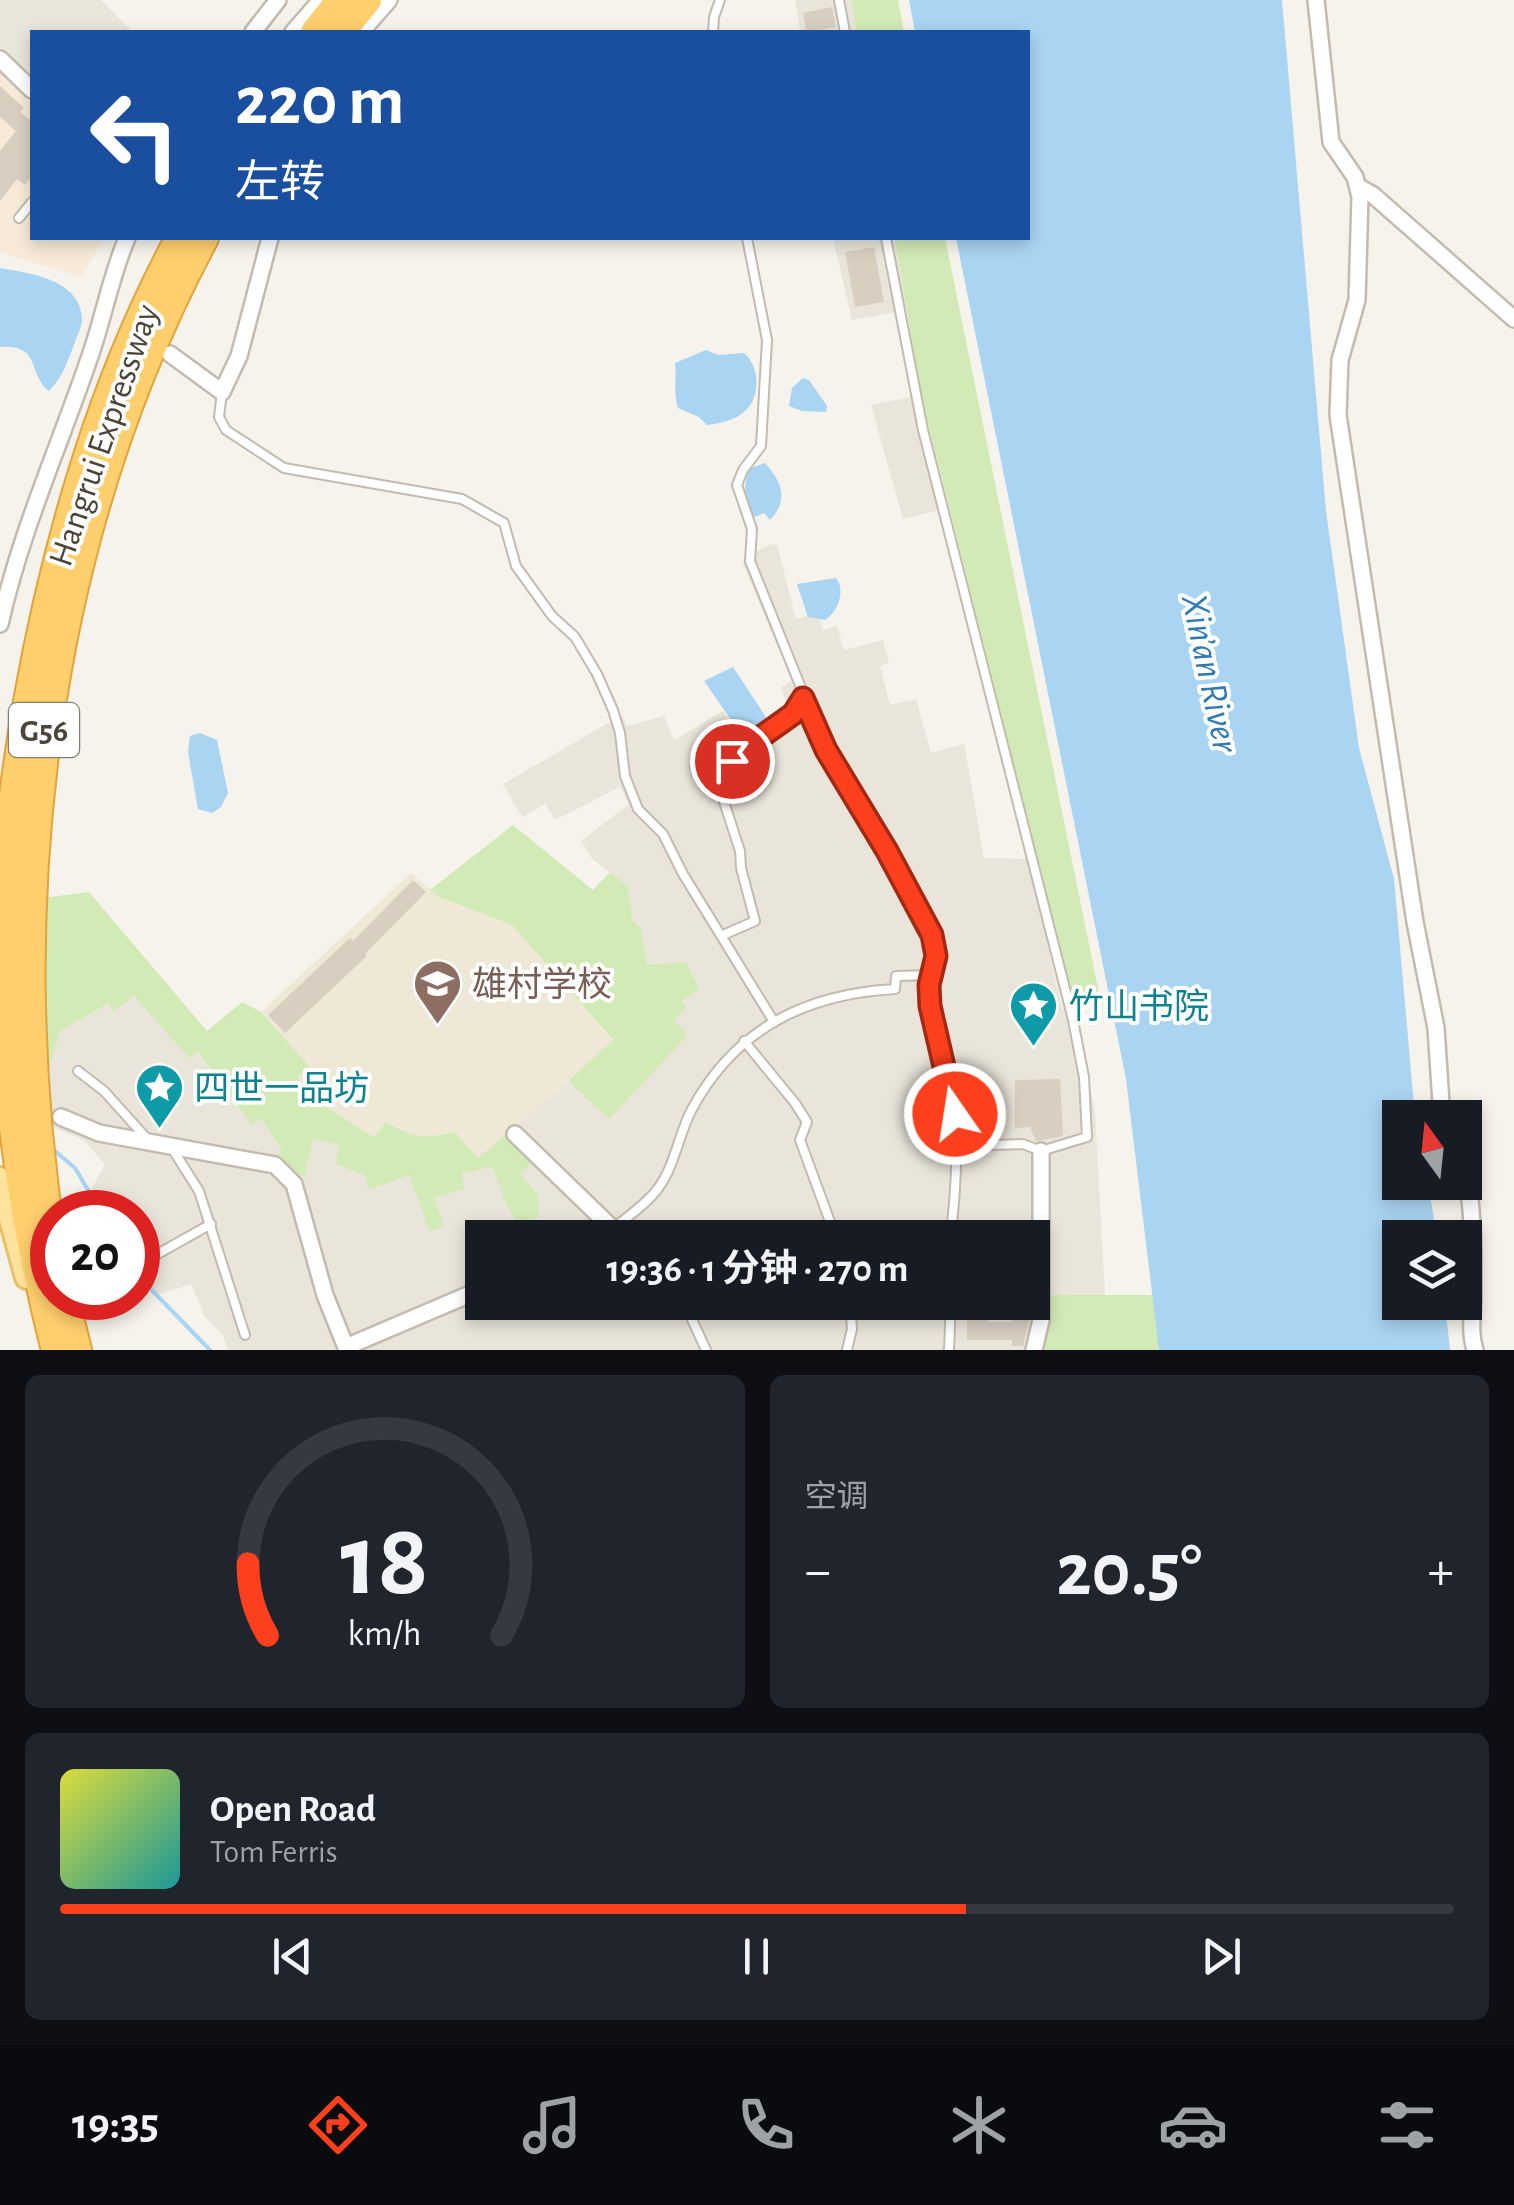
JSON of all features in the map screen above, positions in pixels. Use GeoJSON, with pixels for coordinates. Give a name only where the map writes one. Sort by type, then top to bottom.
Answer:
{"type":"FeatureCollection","features":[{"type":"Feature","properties":{"kind":"highway"},"geometry":{"type":"LineString","coordinates":[[317,30],[341,0]]}},
{"type":"Feature","properties":{"kind":"highway"},"geometry":{"type":"LineString","coordinates":[[343,30],[367,0]]}},
{"type":"Feature","properties":{"kind":"highway","name":"Hangrui Expressway"},"geometry":{"type":"LineString","coordinates":[[56,1350],[26,1219],[8,1060],[4,947],[13,802],[39,638],[73,502],[132,338],[179,240]]}},
{"type":"Feature","properties":{"kind":"highway","name":"Hangrui Expressway"},"geometry":{"type":"LineString","coordinates":[[44,1190],[24,1002],[26,892],[43,738],[69,597],[105,468],[152,346],[203,240]]}},
{"type":"Feature","properties":{"kind":"highway"},"geometry":{"type":"LineString","coordinates":[[70,1320],[78,1350]]}},
{"type":"Feature","properties":{"kind":"main road"},"geometry":{"type":"LineString","coordinates":[[0,1179],[47,1350]]}},
{"type":"Feature","properties":{"kind":"street"},"geometry":{"type":"LineString","coordinates":[[256,30],[278,0]]}},
{"type":"Feature","properties":{"kind":"street"},"geometry":{"type":"LineString","coordinates":[[295,30],[320,0]]}},
{"type":"Feature","properties":{"kind":"street"},"geometry":{"type":"LineString","coordinates":[[363,30],[388,0]]}},
{"type":"Feature","properties":{"kind":"street"},"geometry":{"type":"LineString","coordinates":[[1316,0],[1331,142],[1359,187],[1373,195],[1514,320]]}},
{"type":"Feature","properties":{"kind":"street"},"geometry":{"type":"LineString","coordinates":[[0,59],[30,88]]}},
{"type":"Feature","properties":{"kind":"street"},"geometry":{"type":"LineString","coordinates":[[1359,187],[1357,300],[1340,360],[1338,416],[1415,922],[1436,1028],[1441,1100]]}},
{"type":"Feature","properties":{"kind":"street"},"geometry":{"type":"LineString","coordinates":[[0,624],[22,542],[47,479],[126,240]]}},
{"type":"Feature","properties":{"kind":"street"},"geometry":{"type":"LineString","coordinates":[[170,354],[222,392],[239,356],[269,240]]}},
{"type":"Feature","properties":{"kind":"street"},"geometry":{"type":"LineString","coordinates":[[106,306],[120,316]]}},
{"type":"Feature","properties":{"kind":"street"},"geometry":{"type":"LineString","coordinates":[[60,1117],[100,1133],[275,1166],[294,1184],[325,1295],[346,1348],[465,1296]]}},
{"type":"Feature","properties":{"kind":"street"},"geometry":{"type":"LineString","coordinates":[[515,1134],[609,1220]]}},
{"type":"Feature","properties":{"kind":"street"},"geometry":{"type":"LineString","coordinates":[[1034,1350],[1041,1320],[1041,1151]]}},
{"type":"Feature","properties":{"kind":"street"},"geometry":{"type":"LineString","coordinates":[[1470,1200],[1474,1350]]}},
{"type":"Feature","properties":{"kind":"lane"},"geometry":{"type":"LineString","coordinates":[[713,30],[720,0]]}},
{"type":"Feature","properties":{"kind":"lane"},"geometry":{"type":"LineString","coordinates":[[839,0],[845,30]]}},
{"type":"Feature","properties":{"kind":"lane"},"geometry":{"type":"LineString","coordinates":[[19,218],[30,204]]}},
{"type":"Feature","properties":{"kind":"lane"},"geometry":{"type":"LineString","coordinates":[[747,240],[766,330],[760,446],[743,470],[738,490],[752,530],[750,560],[826,750],[932,935],[936,956],[930,975],[930,1006],[955,1114],[951,1220]]}},
{"type":"Feature","properties":{"kind":"lane"},"geometry":{"type":"LineString","coordinates":[[886,240],[924,430],[1073,1020],[1084,1077],[1087,1138],[1041,1151],[1023,1144],[954,1146]]}},
{"type":"Feature","properties":{"kind":"lane"},"geometry":{"type":"LineString","coordinates":[[222,392],[219,417],[226,430],[284,468],[462,499],[504,523],[516,566],[552,616],[575,637],[614,710],[624,776],[638,808],[664,834],[774,1022]]}},
{"type":"Feature","properties":{"kind":"lane"},"geometry":{"type":"LineString","coordinates":[[724,935],[755,921],[740,851],[714,771],[750,751],[748,746],[793,714],[803,698]]}},
{"type":"Feature","properties":{"kind":"lane"},"geometry":{"type":"LineString","coordinates":[[623,1220],[660,1186],[693,1108],[716,1073],[744,1042],[796,1008],[855,991],[895,989],[896,976],[930,975]]}},
{"type":"Feature","properties":{"kind":"lane"},"geometry":{"type":"LineString","coordinates":[[744,1042],[806,1122],[800,1140],[829,1220]]}},
{"type":"Feature","properties":{"kind":"lane"},"geometry":{"type":"LineString","coordinates":[[78,1070],[104,1090],[151,1142]]}},
{"type":"Feature","properties":{"kind":"lane"},"geometry":{"type":"LineString","coordinates":[[171,1146],[199,1191],[245,1335]]}},
{"type":"Feature","properties":{"kind":"lane"},"geometry":{"type":"LineString","coordinates":[[160,1253],[211,1224]]}},
{"type":"Feature","properties":{"kind":"lane"},"geometry":{"type":"LineString","coordinates":[[692,1320],[706,1350]]}},
{"type":"Feature","properties":{"kind":"lane"},"geometry":{"type":"LineString","coordinates":[[848,1350],[851,1320]]}},
{"type":"Feature","properties":{"kind":"lane"},"geometry":{"type":"LineString","coordinates":[[949,1350],[950,1320]]}},
{"type":"Feature","properties":{"kind":"shaded area"},"geometry":{"type":"Polygon","coordinates":[[[0,0],[100,0],[131,30],[30,30],[30,75],[0,48],[0,0]]]}},
{"type":"Feature","properties":{"kind":"shaded area"},"geometry":{"type":"Polygon","coordinates":[[[795,0],[851,0],[857,30],[800,30],[795,0]]]}},
{"type":"Feature","properties":{"kind":"shaded area"},"geometry":{"type":"Polygon","coordinates":[[[0,72],[30,100],[30,240],[104,240],[80,277],[0,252],[0,72]]]}},
{"type":"Feature","properties":{"kind":"shaded area"},"geometry":{"type":"Polygon","coordinates":[[[833,240],[895,240],[908,310],[852,320],[833,240]]]}},
{"type":"Feature","properties":{"kind":"shaded area"},"geometry":{"type":"Polygon","coordinates":[[[921,395],[949,508],[903,519],[871,405],[921,395]]]}},
{"type":"Feature","properties":{"kind":"shaded area"},"geometry":{"type":"Polygon","coordinates":[[[777,545],[796,619],[818,613],[823,630],[837,626],[844,650],[883,640],[889,663],[880,666],[890,705],[916,699],[931,753],[964,744],[984,858],[1028,859],[1062,1009],[1075,1007],[1095,1112],[1105,1296],[1050,1295],[1050,1220],[465,1220],[465,1320],[1043,1320],[1040,1350],[228,1350],[223,1335],[205,1317],[191,1284],[160,1294],[160,1190],[93,1190],[105,1165],[84,1140],[49,1126],[43,1087],[59,1031],[109,1004],[113,1011],[134,995],[188,1057],[197,1051],[250,1123],[261,1117],[281,1149],[305,1176],[313,1139],[340,1145],[409,1175],[430,1231],[434,1198],[461,1173],[494,1167],[505,1201],[538,1195],[520,1173],[534,1160],[507,1133],[568,1081],[609,1118],[688,1035],[673,1020],[647,965],[641,928],[632,919],[628,886],[592,859],[581,841],[629,804],[620,787],[555,820],[545,804],[522,817],[503,784],[622,715],[627,726],[664,716],[674,740],[723,711],[744,741],[786,714],[788,707],[781,687],[792,681],[743,564],[744,557],[777,545]]]}},
{"type":"Feature","properties":{"kind":"shaded area","name":"雄村学校"},"geometry":{"type":"Polygon","coordinates":[[[411,873],[437,896],[512,925],[613,1041],[478,1159],[455,1132],[428,1138],[407,1134],[386,1122],[374,1137],[315,1100],[296,1077],[308,1066],[261,1012],[411,873]]]}},
{"type":"Feature","properties":{"kind":"green space"},"geometry":{"type":"Polygon","coordinates":[[[851,0],[898,0],[904,30],[857,30],[851,0]]]}},
{"type":"Feature","properties":{"kind":"green space"},"geometry":{"type":"Polygon","coordinates":[[[895,240],[945,240],[1101,1003],[1075,1007],[921,395],[895,240]]]}},
{"type":"Feature","properties":{"kind":"green space"},"geometry":{"type":"Polygon","coordinates":[[[513,825],[593,890],[610,872],[628,886],[632,919],[641,928],[647,965],[686,962],[699,989],[682,1001],[686,1008],[674,1020],[688,1035],[609,1119],[568,1081],[613,1040],[512,925],[430,890],[513,825]]]}},
{"type":"Feature","properties":{"kind":"green space"},"geometry":{"type":"Polygon","coordinates":[[[89,892],[207,1031],[242,1002],[261,1012],[309,1066],[297,1077],[315,1100],[374,1137],[386,1122],[419,1136],[455,1132],[478,1158],[507,1133],[535,1160],[520,1173],[538,1195],[539,1216],[515,1220],[493,1167],[462,1173],[464,1189],[434,1198],[444,1226],[430,1232],[409,1175],[368,1190],[366,1176],[336,1164],[340,1145],[313,1139],[305,1176],[298,1175],[278,1157],[281,1149],[261,1118],[251,1124],[198,1052],[189,1058],[134,996],[113,1011],[108,1004],[60,1031],[43,1087],[42,898],[89,892]]]}},
{"type":"Feature","properties":{"kind":"green space"},"geometry":{"type":"Polygon","coordinates":[[[1050,1295],[1155,1295],[1159,1350],[1040,1350],[1043,1320],[1050,1320],[1050,1295]]]}},
{"type":"Feature","properties":{"kind":"water","name":"Xin’an River"},"geometry":{"type":"Polygon","coordinates":[[[909,0],[1282,0],[1326,511],[1359,748],[1394,879],[1414,1100],[1382,1100],[1382,1200],[1431,1200],[1434,1220],[1382,1220],[1382,1320],[1447,1320],[1450,1350],[1159,1350],[1126,1079],[956,240],[1030,240],[1030,30],[915,30],[909,0]]]}},
{"type":"Feature","properties":{"kind":"water"},"geometry":{"type":"Polygon","coordinates":[[[0,268],[51,280],[73,295],[79,306],[80,328],[65,368],[49,391],[28,355],[13,347],[0,347],[0,268]]]}},
{"type":"Feature","properties":{"kind":"water"},"geometry":{"type":"Polygon","coordinates":[[[706,350],[718,355],[744,353],[756,374],[754,398],[745,411],[732,419],[707,425],[678,408],[675,363],[706,350]]]}},
{"type":"Feature","properties":{"kind":"water"},"geometry":{"type":"Polygon","coordinates":[[[803,378],[809,380],[827,406],[826,412],[789,406],[792,388],[803,378]]]}},
{"type":"Feature","properties":{"kind":"water"},"geometry":{"type":"Polygon","coordinates":[[[765,463],[781,491],[780,505],[770,520],[764,513],[755,517],[746,493],[751,468],[765,463]]]}},
{"type":"Feature","properties":{"kind":"water"},"geometry":{"type":"Polygon","coordinates":[[[836,578],[840,595],[834,611],[825,620],[808,617],[797,584],[836,578]]]}},
{"type":"Feature","properties":{"kind":"water"},"geometry":{"type":"Polygon","coordinates":[[[733,667],[768,720],[743,737],[704,681],[733,667]]]}},
{"type":"Feature","properties":{"kind":"water"},"geometry":{"type":"Polygon","coordinates":[[[200,733],[217,740],[228,793],[221,807],[212,813],[198,809],[188,752],[190,736],[200,733]]]}},
{"type":"Feature","properties":{"kind":"building"},"geometry":{"type":"Polygon","coordinates":[[[832,7],[836,27],[807,30],[803,13],[832,7]]]}},
{"type":"Feature","properties":{"kind":"building"},"geometry":{"type":"Polygon","coordinates":[[[0,86],[24,108],[20,112],[30,120],[30,179],[25,185],[17,179],[0,201],[0,151],[16,131],[0,117],[0,86]]]}},
{"type":"Feature","properties":{"kind":"building"},"geometry":{"type":"Polygon","coordinates":[[[874,247],[884,302],[855,307],[845,252],[874,247]]]}},
{"type":"Feature","properties":{"kind":"building"},"geometry":{"type":"Polygon","coordinates":[[[413,880],[426,892],[367,956],[285,1033],[268,1015],[350,938],[353,941],[413,880]]]}},
{"type":"Feature","properties":{"kind":"building"},"geometry":{"type":"Polygon","coordinates":[[[1060,1079],[1063,1136],[1036,1141],[1030,1127],[1015,1128],[1015,1080],[1060,1079]]]}},
{"type":"Feature","properties":{"kind":"building"},"geometry":{"type":"Polygon","coordinates":[[[967,1320],[1029,1320],[1023,1346],[1012,1346],[1012,1340],[967,1340],[967,1320]]]}},
{"type":"Feature","properties":{"kind":"waterway"},"geometry":{"type":"LineString","coordinates":[[55,1151],[75,1168],[88,1190]]}},
{"type":"Feature","properties":{"kind":"waterway"},"geometry":{"type":"LineString","coordinates":[[160,1299],[210,1350]]}},
{"type":"Feature","properties":{"kind":"place","name":"雄村学校"},"geometry":{"type":"Point","coordinates":[437,1026]}},
{"type":"Feature","properties":{"kind":"place","name":"竹山书院"},"geometry":{"type":"Point","coordinates":[1034,1048]}},
{"type":"Feature","properties":{"kind":"place","name":"四世一品坊"},"geometry":{"type":"Point","coordinates":[159,1130]}},
{"type":"Feature","properties":{"kind":"route"},"geometry":{"type":"LineString","coordinates":[[732,761],[750,751],[748,746],[793,714],[803,698],[826,750],[932,935],[936,956],[928,996],[955,1114]]}}]}
